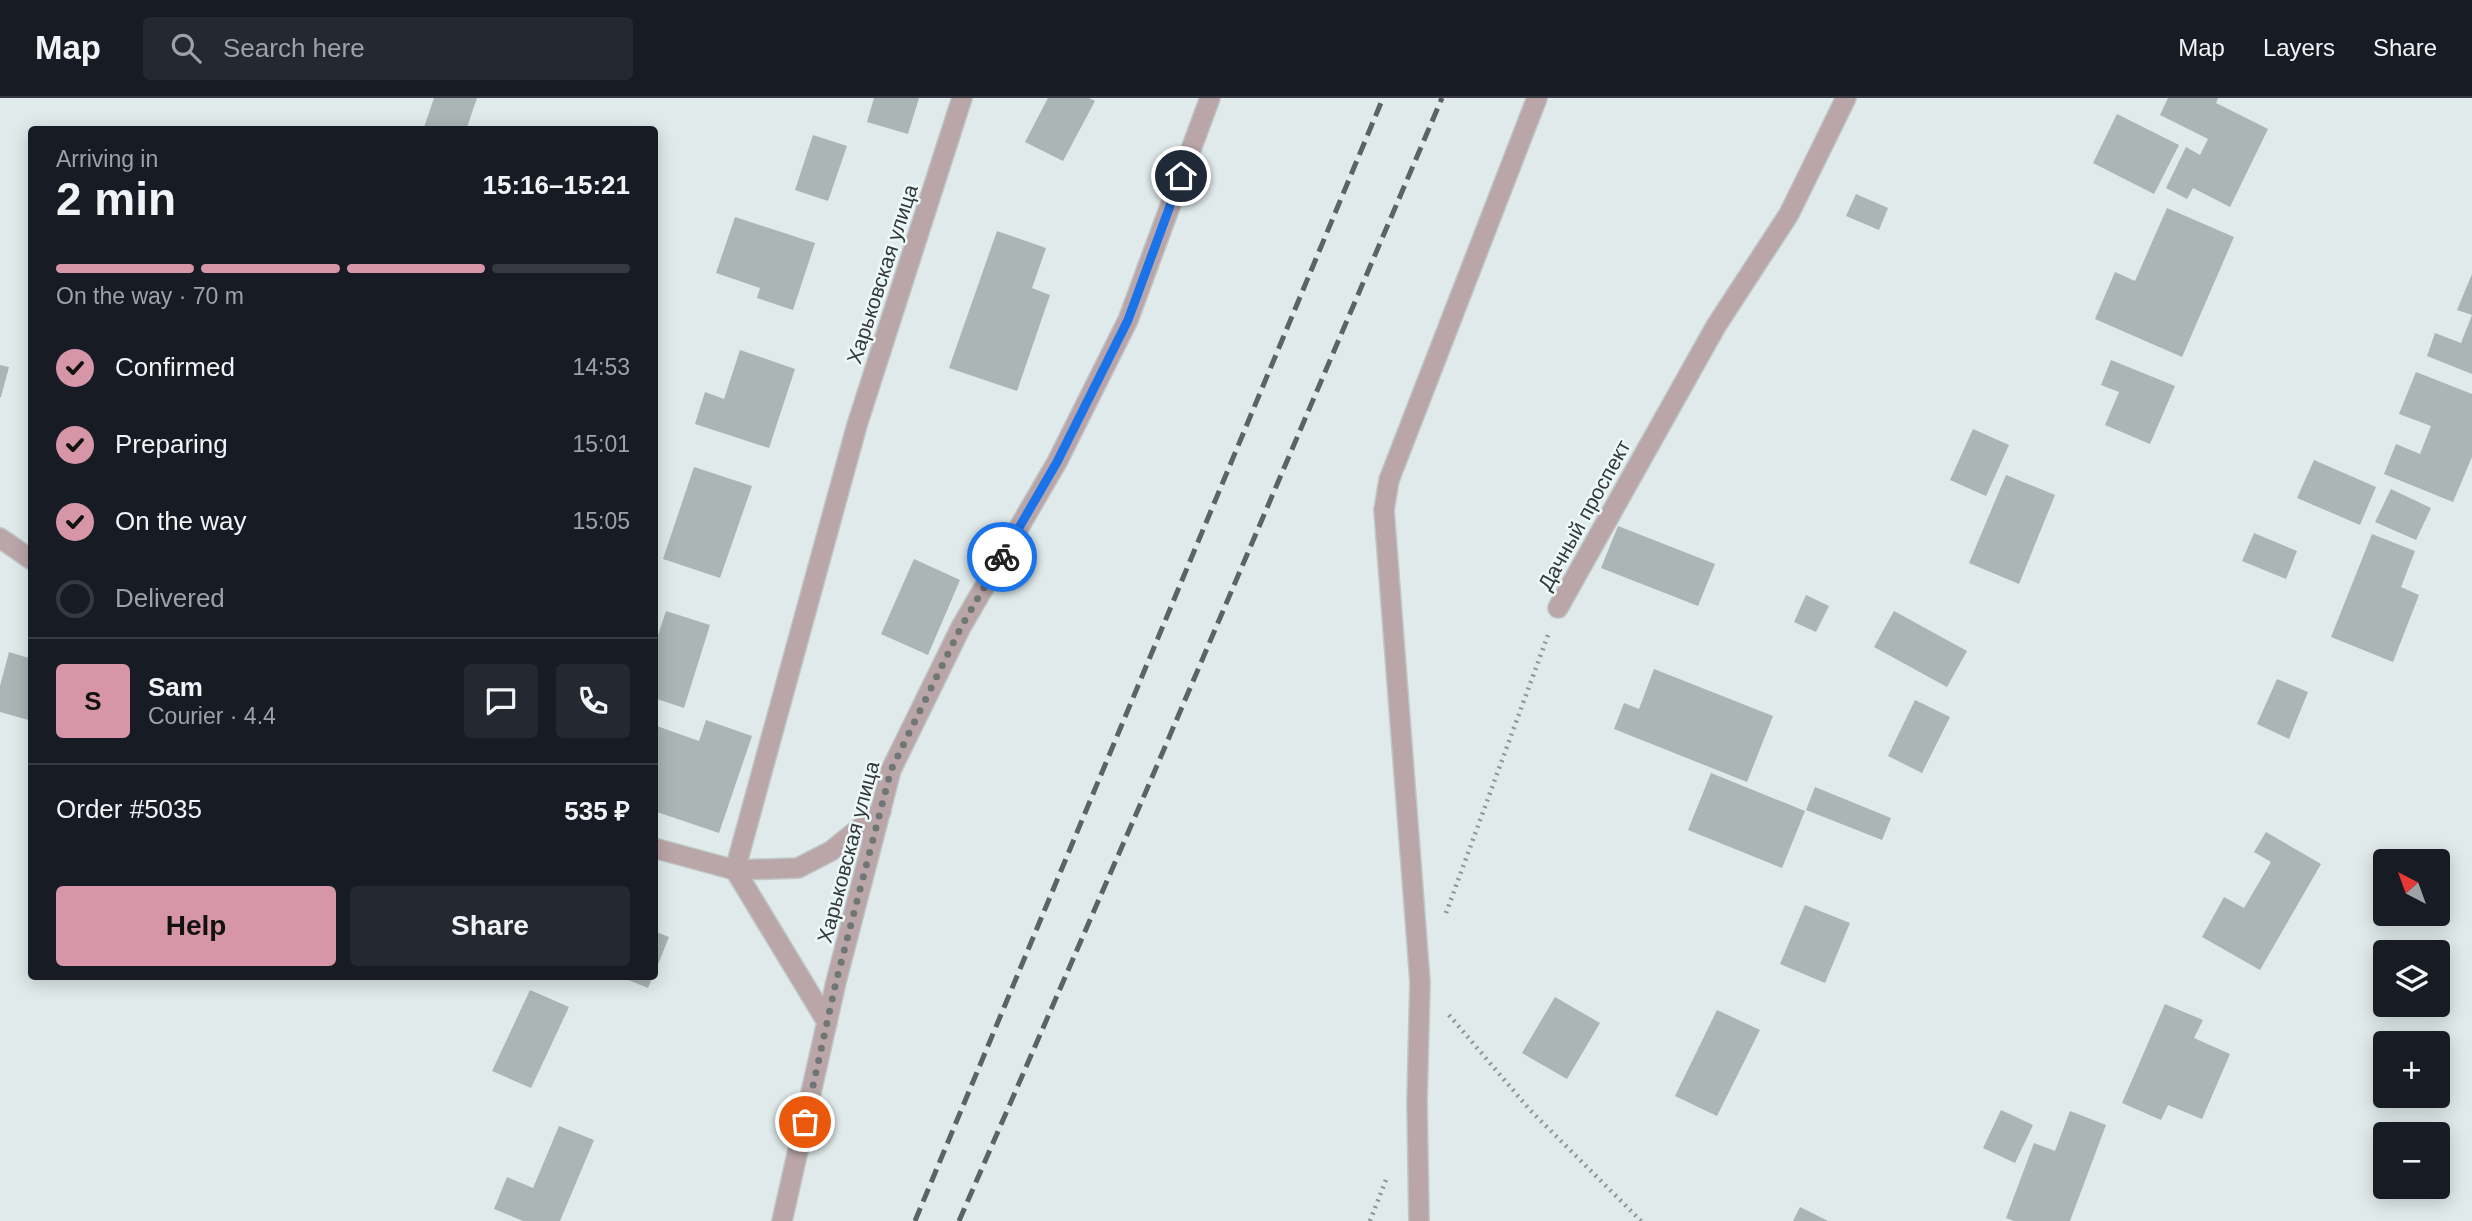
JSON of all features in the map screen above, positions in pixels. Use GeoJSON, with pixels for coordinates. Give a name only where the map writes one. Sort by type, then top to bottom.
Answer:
{"type":"FeatureCollection","features":[{"type":"Feature","properties":{"kind":"street","name":"Харьковская улица"},"geometry":{"type":"LineString","coordinates":[[735,870],[857,425],[962,98]]}},
{"type":"Feature","properties":{"kind":"street","name":"Харьковская улица"},"geometry":{"type":"LineString","coordinates":[[782,1221],[827,1022],[891,770],[961,627],[1057,462],[1128,320],[1210,98]]}},
{"type":"Feature","properties":{"kind":"street"},"geometry":{"type":"LineString","coordinates":[[1419,1221],[1416,1102],[1420,982],[1384,510],[1389,480],[1537,98]]}},
{"type":"Feature","properties":{"kind":"street","name":"Дачный проспект"},"geometry":{"type":"LineString","coordinates":[[1558,608],[1716,326],[1789,214],[1846,98]]}},
{"type":"Feature","properties":{"kind":"street"},"geometry":{"type":"LineString","coordinates":[[0,538],[28,557]]}},
{"type":"Feature","properties":{"kind":"street"},"geometry":{"type":"LineString","coordinates":[[658,849],[735,870],[798,868],[831,851],[881,811]]}},
{"type":"Feature","properties":{"kind":"street"},"geometry":{"type":"LineString","coordinates":[[735,870],[827,1022]]}},
{"type":"Feature","properties":{"kind":"path","name":"Дачный проспект"},"geometry":{"type":"LineString","coordinates":[[1444,918],[1558,608]]}},
{"type":"Feature","properties":{"kind":"path"},"geometry":{"type":"LineString","coordinates":[[1420,982],[1530,1110],[1641,1221]]}},
{"type":"Feature","properties":{"kind":"building"},"geometry":{"type":"Polygon","coordinates":[[[434,98],[477,98],[467,126],[424,126],[434,98]]]}},
{"type":"Feature","properties":{"kind":"building"},"geometry":{"type":"Polygon","coordinates":[[[874,98],[919,98],[908,134],[867,122],[874,98]]]}},
{"type":"Feature","properties":{"kind":"building"},"geometry":{"type":"Polygon","coordinates":[[[1048,98],[1089,98],[1095,101],[1063,161],[1025,142],[1048,98]]]}},
{"type":"Feature","properties":{"kind":"building"},"geometry":{"type":"Polygon","coordinates":[[[2168,98],[2218,98],[2216,103],[2268,129],[2230,207],[2193,188],[2187,199],[2166,188],[2186,147],[2200,155],[2208,139],[2160,115],[2168,98]]]}},
{"type":"Feature","properties":{"kind":"building"},"geometry":{"type":"Polygon","coordinates":[[[2117,114],[2179,145],[2154,194],[2093,163],[2117,114]]]}},
{"type":"Feature","properties":{"kind":"building"},"geometry":{"type":"Polygon","coordinates":[[[813,135],[847,146],[828,201],[795,190],[813,135]]]}},
{"type":"Feature","properties":{"kind":"building"},"geometry":{"type":"Polygon","coordinates":[[[1856,194],[1888,208],[1879,230],[1846,216],[1856,194]]]}},
{"type":"Feature","properties":{"kind":"building"},"geometry":{"type":"Polygon","coordinates":[[[2167,208],[2234,237],[2182,357],[2095,319],[2115,272],[2135,281],[2167,208]]]}},
{"type":"Feature","properties":{"kind":"building"},"geometry":{"type":"Polygon","coordinates":[[[735,217],[815,243],[793,310],[757,298],[760,288],[716,273],[735,217]]]}},
{"type":"Feature","properties":{"kind":"building"},"geometry":{"type":"Polygon","coordinates":[[[997,231],[1046,248],[1032,288],[1050,295],[1017,391],[949,368],[997,231]]]}},
{"type":"Feature","properties":{"kind":"building"},"geometry":{"type":"Polygon","coordinates":[[[2472,274],[2472,315],[2457,310],[2472,274]]]}},
{"type":"Feature","properties":{"kind":"building"},"geometry":{"type":"Polygon","coordinates":[[[2472,315],[2472,374],[2427,356],[2435,333],[2461,343],[2472,315]]]}},
{"type":"Feature","properties":{"kind":"building"},"geometry":{"type":"Polygon","coordinates":[[[740,350],[795,369],[769,448],[695,424],[705,392],[724,399],[740,350]]]}},
{"type":"Feature","properties":{"kind":"building"},"geometry":{"type":"Polygon","coordinates":[[[2111,360],[2175,386],[2150,444],[2105,425],[2119,392],[2101,385],[2111,360]]]}},
{"type":"Feature","properties":{"kind":"building"},"geometry":{"type":"Polygon","coordinates":[[[0,365],[9,367],[1,397],[0,397],[0,365]]]}},
{"type":"Feature","properties":{"kind":"building"},"geometry":{"type":"Polygon","coordinates":[[[2416,372],[2472,394],[2472,457],[2453,502],[2384,474],[2396,444],[2420,454],[2431,426],[2399,414],[2416,372]]]}},
{"type":"Feature","properties":{"kind":"building"},"geometry":{"type":"Polygon","coordinates":[[[1973,429],[2009,445],[1986,496],[1950,480],[1973,429]]]}},
{"type":"Feature","properties":{"kind":"building"},"geometry":{"type":"Polygon","coordinates":[[[2314,460],[2376,487],[2360,525],[2297,498],[2314,460]]]}},
{"type":"Feature","properties":{"kind":"building"},"geometry":{"type":"Polygon","coordinates":[[[694,467],[752,486],[720,578],[663,559],[694,467]]]}},
{"type":"Feature","properties":{"kind":"building"},"geometry":{"type":"Polygon","coordinates":[[[2006,475],[2055,495],[2019,584],[1969,563],[2006,475]]]}},
{"type":"Feature","properties":{"kind":"building"},"geometry":{"type":"Polygon","coordinates":[[[2391,489],[2431,508],[2416,540],[2375,522],[2391,489]]]}},
{"type":"Feature","properties":{"kind":"building"},"geometry":{"type":"Polygon","coordinates":[[[1618,526],[1715,564],[1698,606],[1601,568],[1618,526]]]}},
{"type":"Feature","properties":{"kind":"building"},"geometry":{"type":"Polygon","coordinates":[[[2254,533],[2297,551],[2286,579],[2242,561],[2254,533]]]}},
{"type":"Feature","properties":{"kind":"building"},"geometry":{"type":"Polygon","coordinates":[[[2372,534],[2415,551],[2401,587],[2419,595],[2393,662],[2331,637],[2372,534]]]}},
{"type":"Feature","properties":{"kind":"building"},"geometry":{"type":"Polygon","coordinates":[[[914,559],[960,580],[928,655],[881,634],[914,559]]]}},
{"type":"Feature","properties":{"kind":"building"},"geometry":{"type":"Polygon","coordinates":[[[1806,595],[1829,606],[1816,632],[1794,622],[1806,595]]]}},
{"type":"Feature","properties":{"kind":"building"},"geometry":{"type":"Polygon","coordinates":[[[666,611],[710,625],[684,708],[658,699],[658,635],[666,611]]]}},
{"type":"Feature","properties":{"kind":"building"},"geometry":{"type":"Polygon","coordinates":[[[1894,611],[1967,651],[1947,687],[1874,647],[1894,611]]]}},
{"type":"Feature","properties":{"kind":"building"},"geometry":{"type":"Polygon","coordinates":[[[9,652],[28,658],[28,720],[0,712],[0,686],[9,652]]]}},
{"type":"Feature","properties":{"kind":"building"},"geometry":{"type":"Polygon","coordinates":[[[1654,669],[1773,716],[1747,782],[1614,729],[1624,703],[1639,709],[1654,669]]]}},
{"type":"Feature","properties":{"kind":"building"},"geometry":{"type":"Polygon","coordinates":[[[2277,679],[2308,692],[2289,739],[2257,724],[2277,679]]]}},
{"type":"Feature","properties":{"kind":"building"},"geometry":{"type":"Polygon","coordinates":[[[1915,700],[1950,717],[1922,773],[1888,756],[1915,700]]]}},
{"type":"Feature","properties":{"kind":"building"},"geometry":{"type":"Polygon","coordinates":[[[706,720],[752,736],[719,833],[658,812],[658,726],[699,741],[706,720]]]}},
{"type":"Feature","properties":{"kind":"building"},"geometry":{"type":"Polygon","coordinates":[[[1711,773],[1805,811],[1782,868],[1688,830],[1711,773]]]}},
{"type":"Feature","properties":{"kind":"building"},"geometry":{"type":"Polygon","coordinates":[[[1815,787],[1891,818],[1882,840],[1806,810],[1815,787]]]}},
{"type":"Feature","properties":{"kind":"building"},"geometry":{"type":"Polygon","coordinates":[[[2266,832],[2321,864],[2260,970],[2202,937],[2224,897],[2244,908],[2271,862],[2254,852],[2266,832]]]}},
{"type":"Feature","properties":{"kind":"building"},"geometry":{"type":"Polygon","coordinates":[[[1805,905],[1850,923],[1825,983],[1780,964],[1805,905]]]}},
{"type":"Feature","properties":{"kind":"building"},"geometry":{"type":"Polygon","coordinates":[[[658,933],[669,937],[658,964],[658,933]]]}},
{"type":"Feature","properties":{"kind":"building"},"geometry":{"type":"Polygon","coordinates":[[[629,980],[651,980],[648,988],[629,980]]]}},
{"type":"Feature","properties":{"kind":"building"},"geometry":{"type":"Polygon","coordinates":[[[530,990],[569,1007],[531,1088],[492,1071],[530,990]]]}},
{"type":"Feature","properties":{"kind":"building"},"geometry":{"type":"Polygon","coordinates":[[[1555,997],[1600,1023],[1567,1079],[1522,1053],[1555,997]]]}},
{"type":"Feature","properties":{"kind":"building"},"geometry":{"type":"Polygon","coordinates":[[[2165,1004],[2203,1020],[2194,1038],[2230,1054],[2202,1119],[2168,1105],[2161,1120],[2122,1103],[2165,1004]]]}},
{"type":"Feature","properties":{"kind":"building"},"geometry":{"type":"Polygon","coordinates":[[[1717,1010],[1760,1030],[1717,1116],[1675,1096],[1717,1010]]]}},
{"type":"Feature","properties":{"kind":"building"},"geometry":{"type":"Polygon","coordinates":[[[2001,1110],[2033,1125],[2015,1163],[1983,1148],[2001,1110]]]}},
{"type":"Feature","properties":{"kind":"building"},"geometry":{"type":"Polygon","coordinates":[[[2070,1111],[2106,1125],[2070,1221],[2014,1221],[2006,1218],[2034,1143],[2055,1151],[2070,1111]]]}},
{"type":"Feature","properties":{"kind":"building"},"geometry":{"type":"Polygon","coordinates":[[[559,1126],[594,1140],[560,1221],[523,1221],[494,1209],[507,1177],[533,1188],[559,1126]]]}},
{"type":"Feature","properties":{"kind":"building"},"geometry":{"type":"Polygon","coordinates":[[[1800,1207],[1828,1221],[1793,1221],[1800,1207]]]}},
{"type":"Feature","properties":{"kind":"railway"},"geometry":{"type":"LineString","coordinates":[[915,1221],[1383,98]]}},
{"type":"Feature","properties":{"kind":"railway"},"geometry":{"type":"LineString","coordinates":[[959,1221],[1442,98]]}},
{"type":"Feature","properties":{"kind":"way so far"},"geometry":{"type":"LineString","coordinates":[[805,1122],[836,982],[891,770],[961,627],[1002,557]]}},
{"type":"Feature","properties":{"kind":"route"},"geometry":{"type":"LineString","coordinates":[[1002,557],[1057,462],[1128,320],[1181,176]]}}]}
